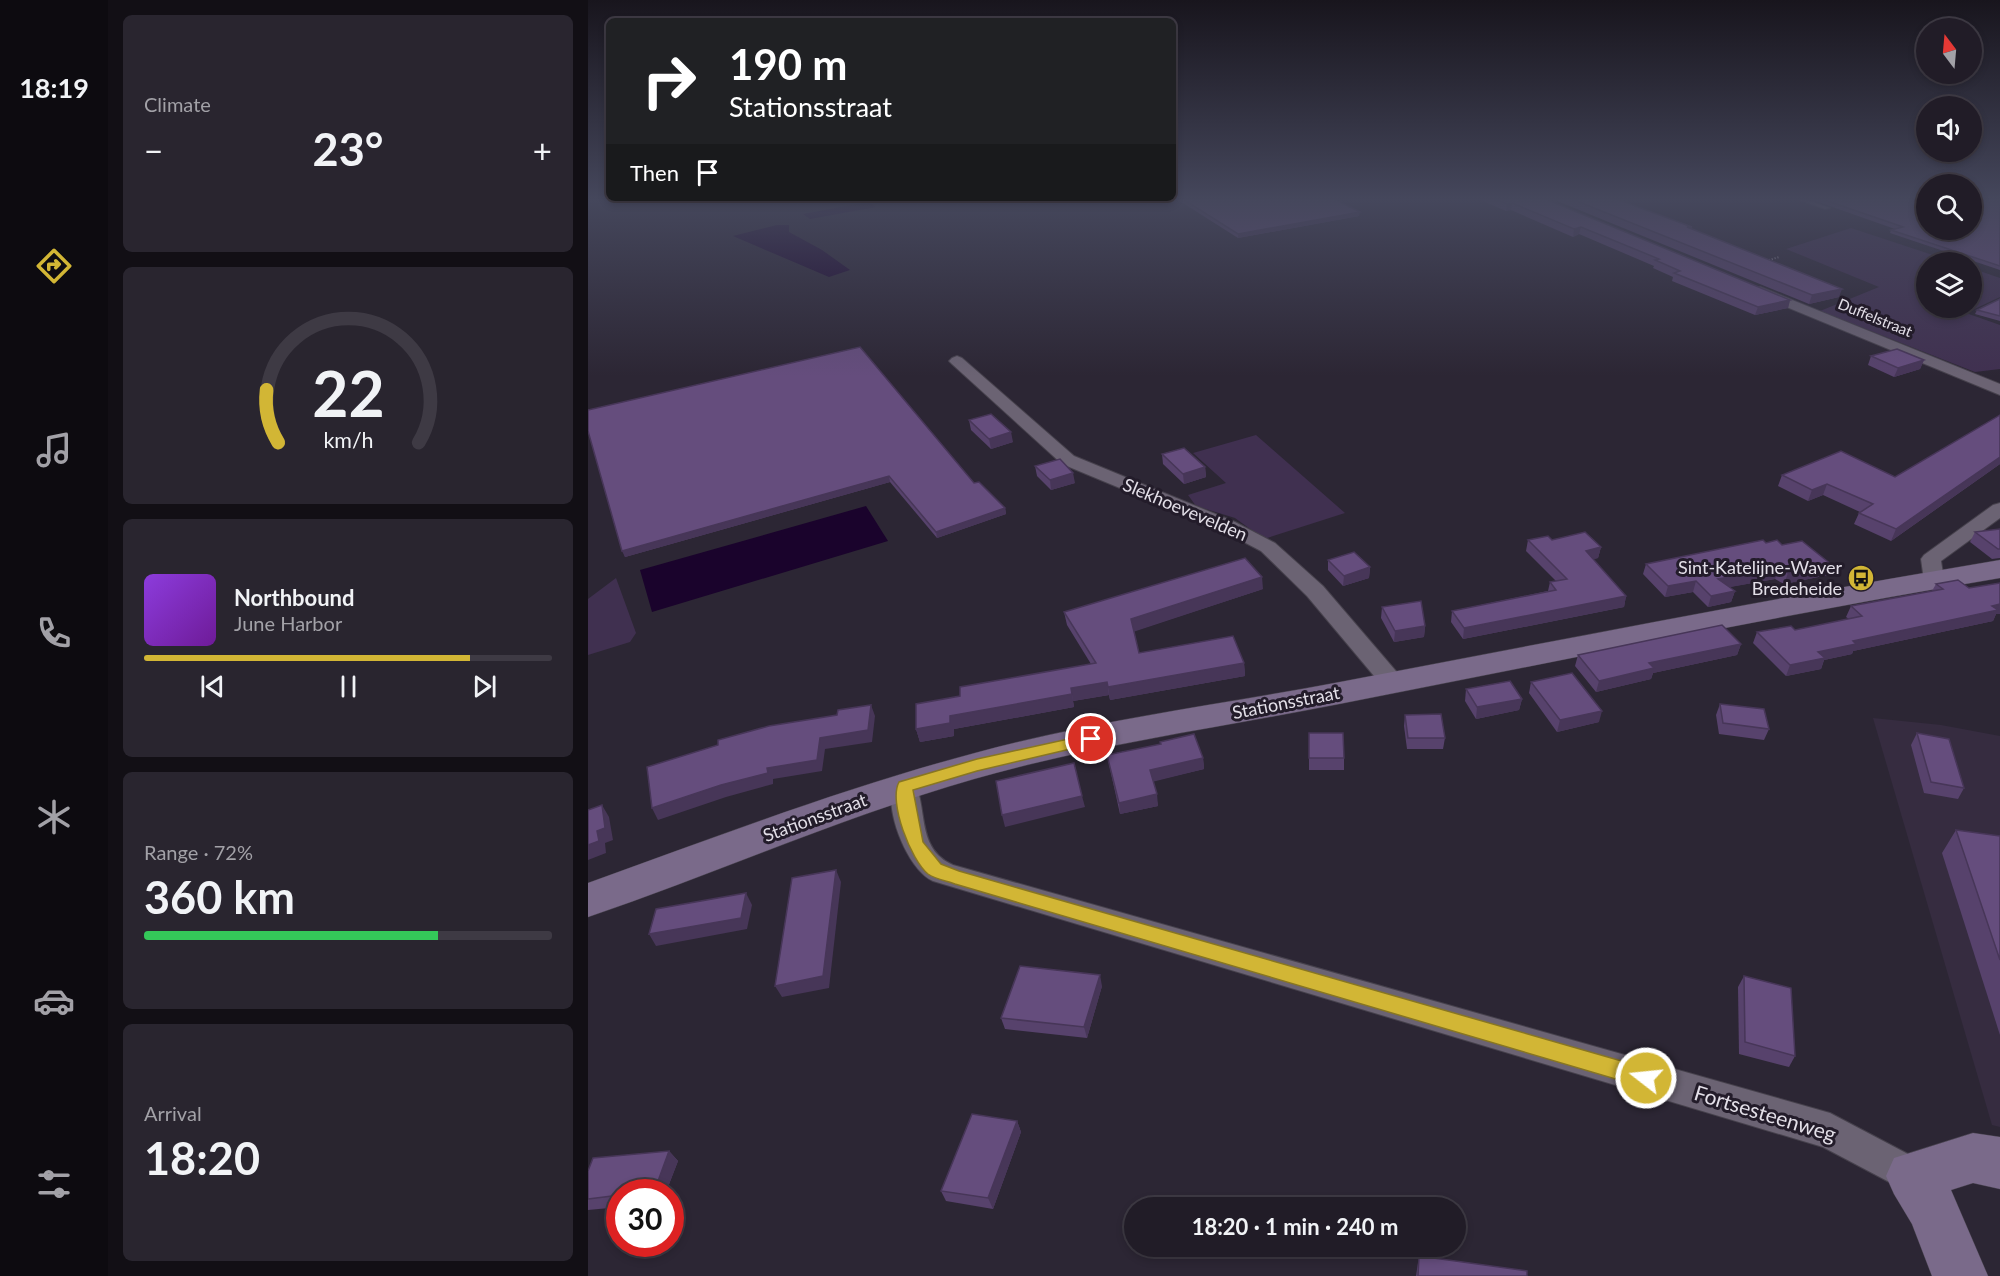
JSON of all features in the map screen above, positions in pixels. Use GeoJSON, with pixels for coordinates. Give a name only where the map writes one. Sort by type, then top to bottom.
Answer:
{"type":"FeatureCollection","features":[{"type":"Feature","properties":{"kind":"street","name":"Duffelstraat"},"geometry":{"type":"LineString","coordinates":[[1752,287],[1911,351],[2000,390]]}},
{"type":"Feature","properties":{"kind":"street","name":"Slekhoevevelden"},"geometry":{"type":"LineString","coordinates":[[957,361],[1068,460],[1228,526],[1268,548],[1315,591],[1393,683]]}},
{"type":"Feature","properties":{"kind":"street"},"geometry":{"type":"LineString","coordinates":[[1934,580],[1931,559],[2000,510]]}},
{"type":"Feature","properties":{"kind":"street","name":"Stationsstraat"},"geometry":{"type":"LineString","coordinates":[[588,900],[904,786],[1068,743],[2000,569]]}},
{"type":"Feature","properties":{"kind":"street","name":"Fortsesteenweg"},"geometry":{"type":"LineString","coordinates":[[904,786],[915,844],[935,869],[955,877],[1830,1131],[1912,1176],[1932,1207],[1960,1276]]}},
{"type":"Feature","properties":{"kind":"street"},"geometry":{"type":"LineString","coordinates":[[1912,1176],[1972,1158],[2000,1163]]}},
{"type":"Feature","properties":{"kind":"path"},"geometry":{"type":"LineString","coordinates":[[1759,263],[1779,258]]}},
{"type":"Feature","properties":{"kind":"shaded area"},"geometry":{"type":"Polygon","coordinates":[[[783,258],[833,258],[850,270],[829,277],[783,258]]]}},
{"type":"Feature","properties":{"kind":"shaded area"},"geometry":{"type":"Polygon","coordinates":[[[1807,258],[1916,258],[1916,318],[1980,318],[2000,325],[2000,369],[1975,372],[1820,311],[1879,287],[1807,258]]]}},
{"type":"Feature","properties":{"kind":"shaded area"},"geometry":{"type":"Polygon","coordinates":[[[1982,272],[2000,278],[2000,297],[1982,305],[1982,272]]]}},
{"type":"Feature","properties":{"kind":"shaded area"},"geometry":{"type":"Polygon","coordinates":[[[1256,435],[1345,513],[1264,539],[1235,518],[1196,506],[1188,495],[1226,483],[1193,453],[1256,435]]]}},
{"type":"Feature","properties":{"kind":"shaded area"},"geometry":{"type":"Polygon","coordinates":[[[866,506],[888,541],[652,612],[640,570],[866,506]]]}},
{"type":"Feature","properties":{"kind":"shaded area"},"geometry":{"type":"Polygon","coordinates":[[[616,578],[636,633],[630,642],[588,655],[588,599],[616,578]]]}},
{"type":"Feature","properties":{"kind":"shaded area"},"geometry":{"type":"Polygon","coordinates":[[[1873,718],[1941,725],[2000,736],[2000,1127],[1992,1125],[1873,718]]]}},
{"type":"Feature","properties":{"kind":"building"},"geometry":{"type":"Polygon","coordinates":[[[1655,258],[1687,258],[1790,300],[1758,307],[1674,273],[1680,271],[1655,260],[1659,259],[1655,258]]]}},
{"type":"Feature","properties":{"kind":"building"},"geometry":{"type":"Polygon","coordinates":[[[1718,258],[1763,258],[1842,289],[1812,295],[1718,258]]]}},
{"type":"Feature","properties":{"kind":"building"},"geometry":{"type":"Polygon","coordinates":[[[1982,258],[2000,258],[2000,266],[1982,260],[1982,258]]]}},
{"type":"Feature","properties":{"kind":"building"},"geometry":{"type":"Polygon","coordinates":[[[2000,299],[2000,316],[1982,311],[1982,308],[2000,299]]]}},
{"type":"Feature","properties":{"kind":"building"},"geometry":{"type":"Polygon","coordinates":[[[860,347],[974,483],[979,482],[1005,508],[936,532],[889,476],[622,551],[588,431],[588,410],[860,347]]]}},
{"type":"Feature","properties":{"kind":"building"},"geometry":{"type":"Polygon","coordinates":[[[1897,349],[1924,360],[1898,368],[1871,356],[1897,349]]]}},
{"type":"Feature","properties":{"kind":"building"},"geometry":{"type":"Polygon","coordinates":[[[991,414],[1011,432],[989,439],[969,420],[991,414]]]}},
{"type":"Feature","properties":{"kind":"building"},"geometry":{"type":"Polygon","coordinates":[[[2000,415],[2000,457],[1896,529],[1859,513],[1873,504],[1827,484],[1812,490],[1782,475],[1841,451],[1895,477],[2000,415]]]}},
{"type":"Feature","properties":{"kind":"building"},"geometry":{"type":"Polygon","coordinates":[[[1184,448],[1205,467],[1183,474],[1162,454],[1184,448]]]}},
{"type":"Feature","properties":{"kind":"building"},"geometry":{"type":"Polygon","coordinates":[[[1060,459],[1073,473],[1050,480],[1035,466],[1060,459]]]}},
{"type":"Feature","properties":{"kind":"building"},"geometry":{"type":"Polygon","coordinates":[[[2000,529],[2000,549],[1975,532],[2000,529]]]}},
{"type":"Feature","properties":{"kind":"building"},"geometry":{"type":"Polygon","coordinates":[[[1585,532],[1601,547],[1586,551],[1626,596],[1464,628],[1452,611],[1556,590],[1550,582],[1567,579],[1528,540],[1548,536],[1552,540],[1585,532]]]}},
{"type":"Feature","properties":{"kind":"building"},"geometry":{"type":"Polygon","coordinates":[[[1763,540],[1766,543],[1777,540],[1782,545],[1802,541],[1832,565],[1788,573],[1779,568],[1718,579],[1735,591],[1711,596],[1696,581],[1668,586],[1646,564],[1763,540]]]}},
{"type":"Feature","properties":{"kind":"building"},"geometry":{"type":"Polygon","coordinates":[[[1354,552],[1370,567],[1344,576],[1328,560],[1354,552]]]}},
{"type":"Feature","properties":{"kind":"building"},"geometry":{"type":"Polygon","coordinates":[[[1245,558],[1262,577],[1131,619],[1139,653],[1233,636],[1244,663],[1108,687],[1107,682],[1071,688],[1072,694],[950,716],[950,723],[916,729],[916,704],[960,696],[960,687],[1096,663],[1064,612],[1245,558]]]}},
{"type":"Feature","properties":{"kind":"building"},"geometry":{"type":"Polygon","coordinates":[[[1958,580],[1969,588],[2000,583],[2000,604],[1992,606],[1998,610],[1853,641],[1856,644],[1818,652],[1825,658],[1790,665],[1757,632],[1791,626],[1795,630],[1862,616],[1851,606],[1943,589],[1936,584],[1958,580]]]}},
{"type":"Feature","properties":{"kind":"building"},"geometry":{"type":"Polygon","coordinates":[[[1421,601],[1425,626],[1395,631],[1382,607],[1421,601]]]}},
{"type":"Feature","properties":{"kind":"building"},"geometry":{"type":"Polygon","coordinates":[[[1722,625],[1741,644],[1649,663],[1654,668],[1599,681],[1578,655],[1722,625]]]}},
{"type":"Feature","properties":{"kind":"building"},"geometry":{"type":"Polygon","coordinates":[[[1572,673],[1602,711],[1560,720],[1531,682],[1572,673]]]}},
{"type":"Feature","properties":{"kind":"building"},"geometry":{"type":"Polygon","coordinates":[[[1510,681],[1522,699],[1477,707],[1466,689],[1510,681]]]}},
{"type":"Feature","properties":{"kind":"building"},"geometry":{"type":"Polygon","coordinates":[[[1720,704],[1764,709],[1769,729],[1723,723],[1720,704]]]}},
{"type":"Feature","properties":{"kind":"building"},"geometry":{"type":"Polygon","coordinates":[[[871,705],[868,730],[820,738],[817,760],[767,768],[768,773],[721,785],[652,808],[647,767],[718,745],[718,740],[769,726],[837,715],[838,710],[871,705]]]}},
{"type":"Feature","properties":{"kind":"building"},"geometry":{"type":"Polygon","coordinates":[[[1441,714],[1445,738],[1408,738],[1405,715],[1441,714]]]}},
{"type":"Feature","properties":{"kind":"building"},"geometry":{"type":"Polygon","coordinates":[[[1309,733],[1343,733],[1344,758],[1309,758],[1309,733]]]}},
{"type":"Feature","properties":{"kind":"building"},"geometry":{"type":"Polygon","coordinates":[[[1917,733],[1949,739],[1964,788],[1931,782],[1917,733]]]}},
{"type":"Feature","properties":{"kind":"building"},"geometry":{"type":"Polygon","coordinates":[[[1194,734],[1203,758],[1150,770],[1157,794],[1119,803],[1107,755],[1161,744],[1160,742],[1194,734]]]}},
{"type":"Feature","properties":{"kind":"building"},"geometry":{"type":"Polygon","coordinates":[[[1074,763],[1082,796],[1002,815],[996,781],[1074,763]]]}},
{"type":"Feature","properties":{"kind":"building"},"geometry":{"type":"Polygon","coordinates":[[[602,805],[605,828],[597,831],[599,841],[588,845],[588,810],[602,805]]]}},
{"type":"Feature","properties":{"kind":"building"},"geometry":{"type":"Polygon","coordinates":[[[1956,830],[2000,836],[2000,960],[1956,830]]]}},
{"type":"Feature","properties":{"kind":"building"},"geometry":{"type":"Polygon","coordinates":[[[836,870],[823,976],[775,986],[792,878],[836,870]]]}},
{"type":"Feature","properties":{"kind":"building"},"geometry":{"type":"Polygon","coordinates":[[[746,893],[741,918],[649,934],[656,909],[746,893]]]}},
{"type":"Feature","properties":{"kind":"building"},"geometry":{"type":"Polygon","coordinates":[[[1020,966],[1100,975],[1084,1027],[1001,1018],[1020,966]]]}},
{"type":"Feature","properties":{"kind":"building"},"geometry":{"type":"Polygon","coordinates":[[[1744,976],[1791,988],[1795,1056],[1745,1042],[1744,976]]]}},
{"type":"Feature","properties":{"kind":"building"},"geometry":{"type":"Polygon","coordinates":[[[972,1114],[1017,1121],[988,1198],[941,1191],[972,1114]]]}},
{"type":"Feature","properties":{"kind":"building"},"geometry":{"type":"Polygon","coordinates":[[[669,1151],[659,1179],[606,1179],[606,1197],[588,1199],[588,1171],[593,1158],[669,1151]]]}},
{"type":"Feature","properties":{"kind":"building"},"geometry":{"type":"Polygon","coordinates":[[[1419,1257],[1527,1271],[1527,1276],[1418,1276],[1419,1257]]]}},
{"type":"Feature","properties":{"kind":"place","name":"Sint-Katelijne-Waver Bredeheide"},"geometry":{"type":"Point","coordinates":[1861,578]}},
{"type":"Feature","properties":{"kind":"route"},"geometry":{"type":"LineString","coordinates":[[1091,739],[977,765],[904,786],[915,844],[935,869],[955,877],[1646,1078]]}}]}
